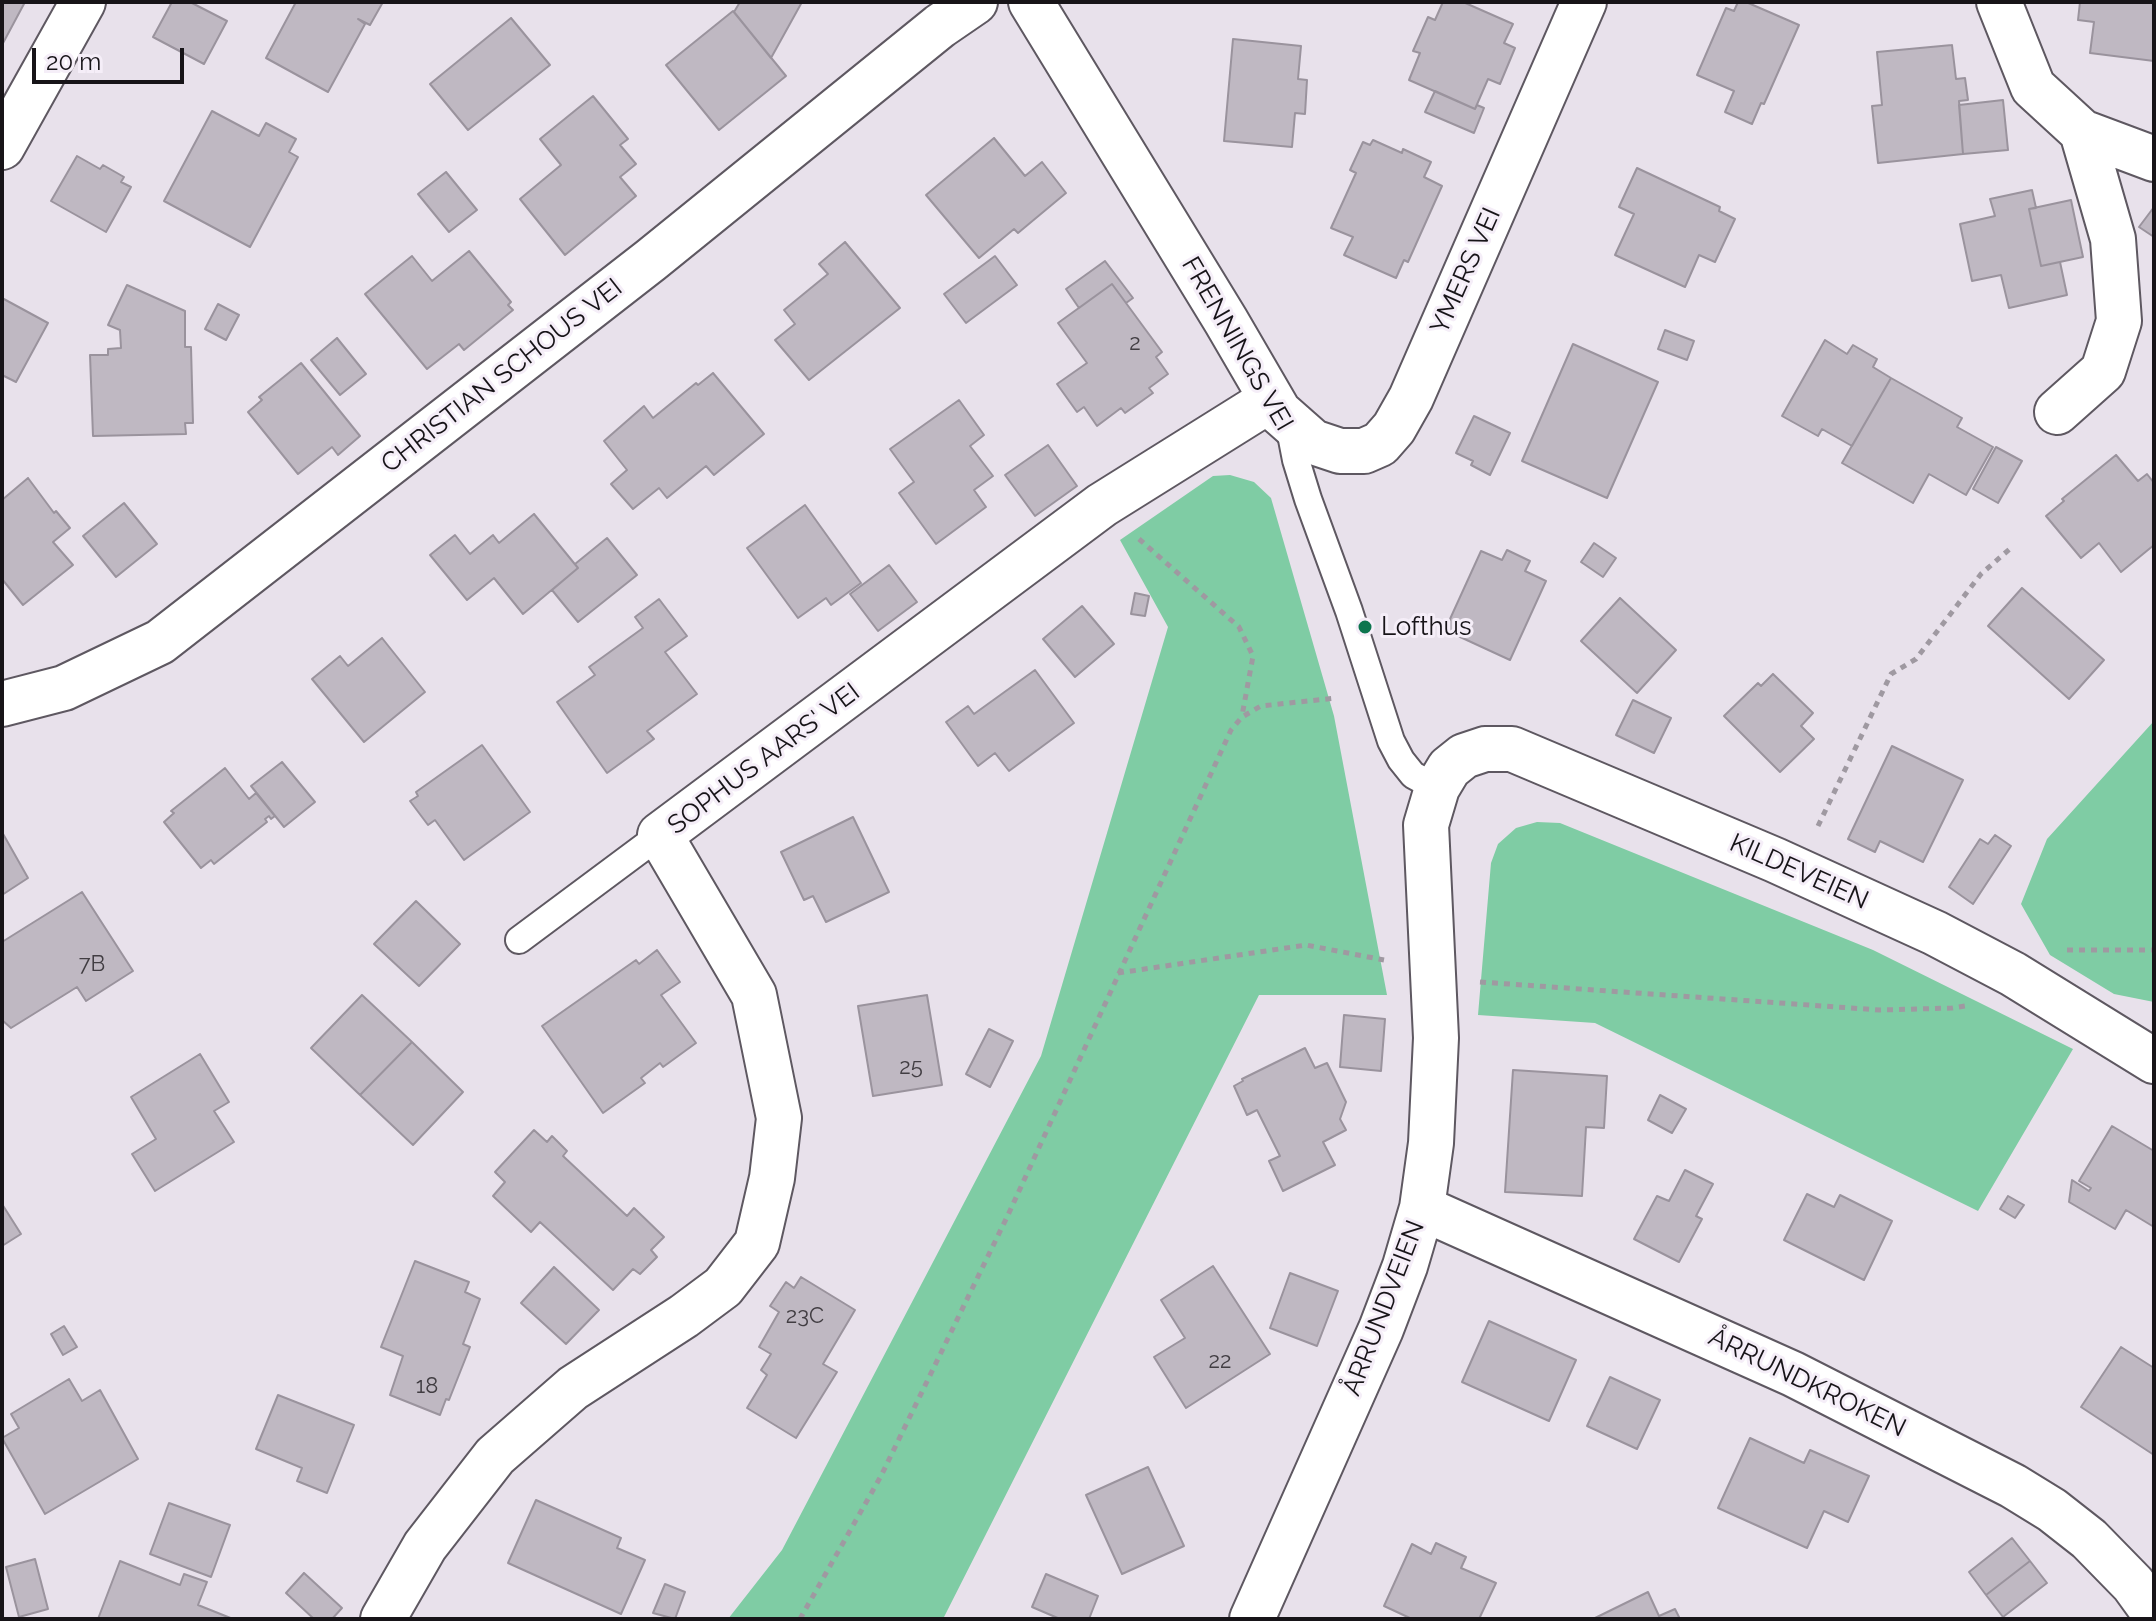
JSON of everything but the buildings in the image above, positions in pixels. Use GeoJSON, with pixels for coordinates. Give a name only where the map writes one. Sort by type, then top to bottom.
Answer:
{"type":"FeatureCollection","features":[{"type":"Feature","properties":{"kind":"street"},"geometry":{"type":"LineString","coordinates":[[2,147],[83,2]]}},
{"type":"Feature","properties":{"kind":"street","name":"CHRISTIAN SCHOUS VEI"},"geometry":{"type":"LineString","coordinates":[[2,704],[64,688],[160,642],[651,260],[940,26],[975,2]]}},
{"type":"Feature","properties":{"kind":"street","name":"FRENNINGS VEI"},"geometry":{"type":"LineString","coordinates":[[1031,2],[1279,412]]}},
{"type":"Feature","properties":{"kind":"street","name":"YMERS VEI"},"geometry":{"type":"LineString","coordinates":[[1279,412],[1313,442],[1340,451],[1364,451],[1380,444],[1394,428],[1417,383],[1584,2]]}},
{"type":"Feature","properties":{"kind":"street"},"geometry":{"type":"LineString","coordinates":[[1999,2],[2033,87],[2082,132],[2154,159]]}},
{"type":"Feature","properties":{"kind":"street"},"geometry":{"type":"LineString","coordinates":[[2057,412],[2103,371],[2119,321],[2113,239],[2082,132]]}},
{"type":"Feature","properties":{"kind":"street","name":"SOPHUS AARS' VEI"},"geometry":{"type":"LineString","coordinates":[[383,1619],[425,1546],[495,1456],[573,1388],[723,1287],[757,1243],[772,1178],[779,1118],[754,995],[660,835],[1102,505],[1279,412]]}},
{"type":"Feature","properties":{"kind":"street","name":"KILDEVEIEN"},"geometry":{"type":"LineString","coordinates":[[1437,788],[1449,768],[1464,756],[1485,749],[1512,749],[1536,758],[1775,860],[1935,933],[2013,974],[2154,1061]]}},
{"type":"Feature","properties":{"kind":"street","name":"ÅRRUNDVEIEN"},"geometry":{"type":"LineString","coordinates":[[1252,1619],[1381,1329],[1405,1266],[1422,1208],[1431,1143],[1436,1038],[1426,825],[1437,788]]}},
{"type":"Feature","properties":{"kind":"street","name":"ÅRRUNDKROKEN"},"geometry":{"type":"LineString","coordinates":[[1422,1208],[1793,1374],[2013,1486],[2052,1510],[2089,1539],[2133,1584],[2154,1613]]}},
{"type":"Feature","properties":{"kind":"lane","name":"FRENNINGS VEI"},"geometry":{"type":"LineString","coordinates":[[1279,412],[1391,741],[1413,775],[1437,788]]}},
{"type":"Feature","properties":{"kind":"lane"},"geometry":{"type":"LineString","coordinates":[[519,940],[660,835]]}},
{"type":"Feature","properties":{"kind":"path"},"geometry":{"type":"LineString","coordinates":[[1102,505],[1239,627],[1253,656],[1242,717]]}},
{"type":"Feature","properties":{"kind":"path"},"geometry":{"type":"LineString","coordinates":[[1843,779],[1891,674],[1916,659],[1981,574],[2012,547]]}},
{"type":"Feature","properties":{"kind":"path"},"geometry":{"type":"LineString","coordinates":[[800,1619],[888,1462],[1008,1215],[1231,730],[1242,717],[1261,706],[1350,696]]}},
{"type":"Feature","properties":{"kind":"path"},"geometry":{"type":"LineString","coordinates":[[1117,974],[1306,945],[1476,982],[1880,1010],[1967,1005]]}},
{"type":"Feature","properties":{"kind":"green space"},"geometry":{"type":"Polygon","coordinates":[[[1230,475],[1254,482],[1271,498],[1334,716],[1387,995],[1259,995],[943,1619],[728,1619],[782,1550],[1041,1056],[1168,627],[1120,540],[1213,476],[1230,475]]]}},
{"type":"Feature","properties":{"kind":"green space"},"geometry":{"type":"Polygon","coordinates":[[[2154,721],[2154,1002],[2114,994],[2050,955],[2021,904],[2047,839],[2154,721]]]}},
{"type":"Feature","properties":{"kind":"green space"},"geometry":{"type":"Polygon","coordinates":[[[1537,822],[1560,823],[1873,950],[2073,1049],[1978,1211],[1595,1023],[1478,1015],[1491,863],[1498,844],[1516,828],[1537,822]]]}},
{"type":"Feature","properties":{"kind":"place","name":"Lofthus"},"geometry":{"type":"Point","coordinates":[1365,627]}}]}
